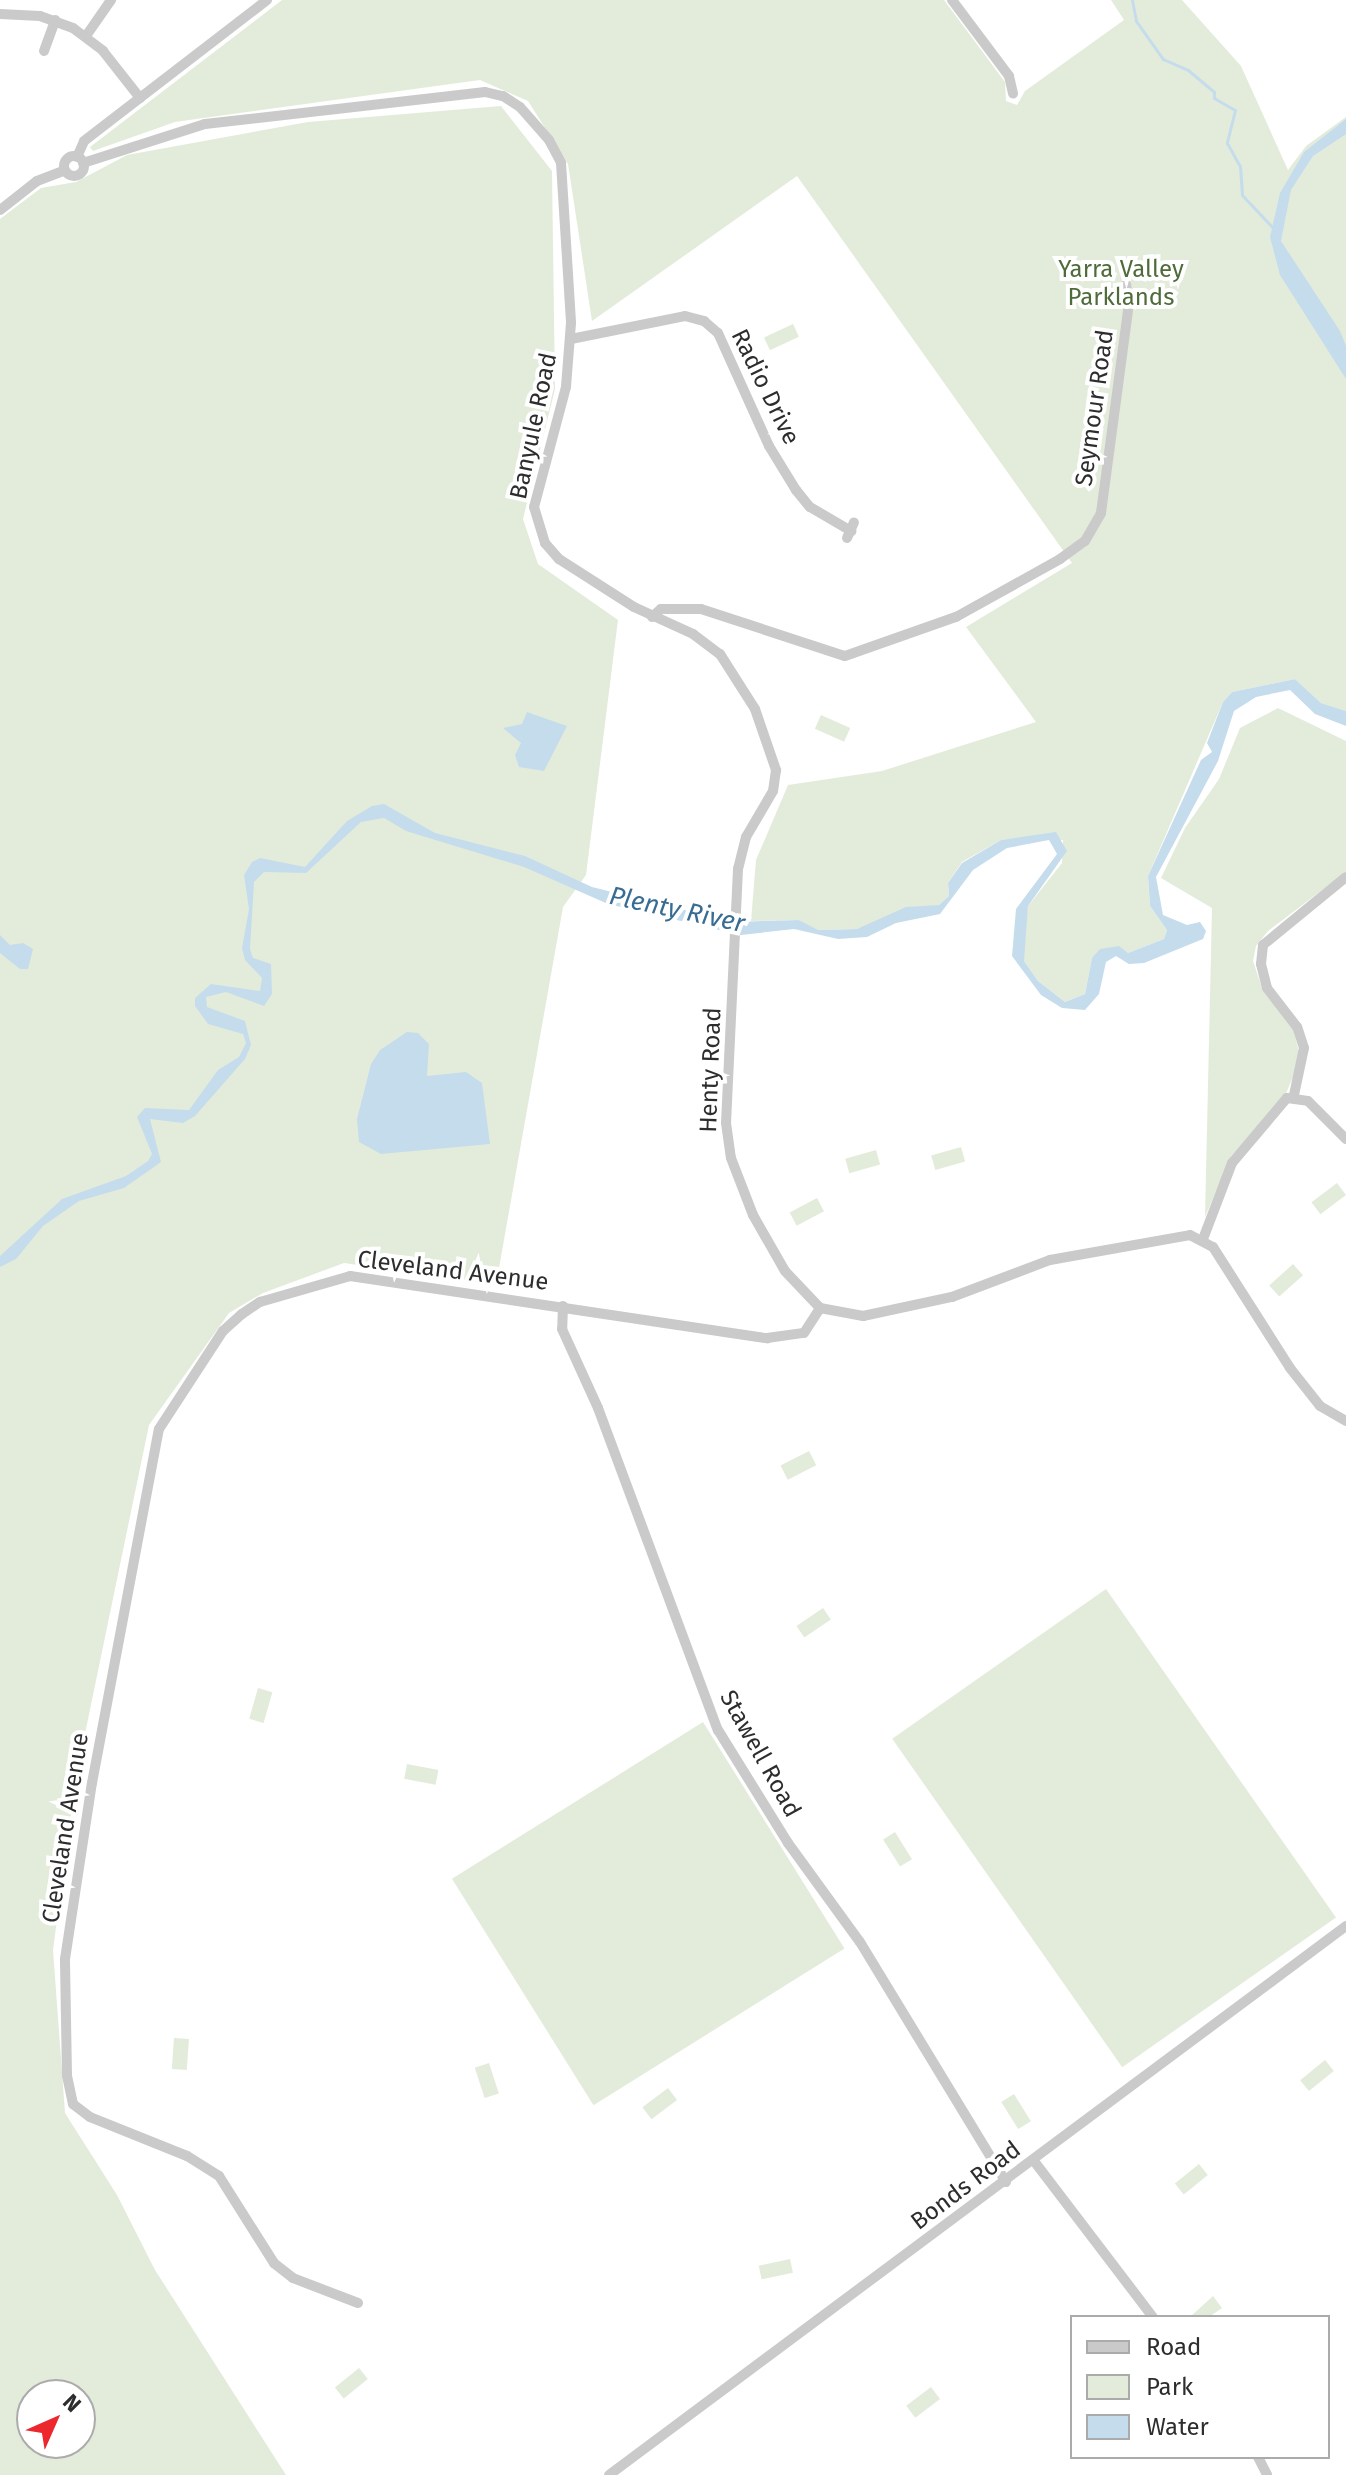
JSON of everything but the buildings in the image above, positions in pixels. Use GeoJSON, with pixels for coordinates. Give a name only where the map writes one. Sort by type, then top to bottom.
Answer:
{"type":"FeatureCollection","features":[{"type":"Feature","properties":{"kind":"street"},"geometry":{"type":"LineString","coordinates":[[12,0],[12,13]]}},
{"type":"Feature","properties":{"kind":"street"},"geometry":{"type":"LineString","coordinates":[[86,36],[111,0]]}},
{"type":"Feature","properties":{"kind":"street"},"geometry":{"type":"LineString","coordinates":[[0,210],[37,181],[65,170],[66,161],[80,160],[84,141],[267,0]]}},
{"type":"Feature","properties":{"kind":"street"},"geometry":{"type":"LineString","coordinates":[[952,0],[1009,76],[1013,94]]}},
{"type":"Feature","properties":{"kind":"street"},"geometry":{"type":"LineString","coordinates":[[0,14],[55,20],[86,36],[140,98]]}},
{"type":"Feature","properties":{"kind":"street"},"geometry":{"type":"LineString","coordinates":[[44,51],[55,20]]}},
{"type":"Feature","properties":{"kind":"street","name":"Banyule Road"},"geometry":{"type":"LineString","coordinates":[[80,160],[205,124],[485,92],[503,96],[549,140],[561,163],[571,339],[566,387],[534,507],[545,543],[559,559],[652,617],[693,634],[720,654],[769,741],[776,770],[773,791],[746,837],[738,869],[736,950]]}},
{"type":"Feature","properties":{"kind":"street","name":"Seymour Road"},"geometry":{"type":"LineString","coordinates":[[652,617],[661,609],[701,609],[845,656],[956,617],[1060,559],[1085,541],[1101,513],[1129,303],[1126,284]]}},
{"type":"Feature","properties":{"kind":"street","name":"Radio Drive"},"geometry":{"type":"LineString","coordinates":[[571,339],[685,316],[704,321],[718,333],[769,446],[796,490],[828,520],[851,530]]}},
{"type":"Feature","properties":{"kind":"street"},"geometry":{"type":"LineString","coordinates":[[1203,1239],[1236,1156],[1294,1095],[1304,1048],[1297,1027],[1267,988],[1263,945],[1346,877]]}},
{"type":"Feature","properties":{"kind":"street","name":"Henty Road"},"geometry":{"type":"LineString","coordinates":[[736,950],[726,1123],[731,1158],[764,1236],[800,1291],[820,1308]]}},
{"type":"Feature","properties":{"kind":"street"},"geometry":{"type":"LineString","coordinates":[[1294,1095],[1308,1101],[1346,1139]]}},
{"type":"Feature","properties":{"kind":"street"},"geometry":{"type":"LineString","coordinates":[[820,1308],[863,1316],[952,1297],[1050,1260],[1119,1250],[1176,1234],[1203,1239],[1221,1256],[1320,1406],[1346,1421]]}},
{"type":"Feature","properties":{"kind":"street","name":"Cleveland Avenue"},"geometry":{"type":"LineString","coordinates":[[358,2303],[293,2278],[274,2263],[219,2176],[187,2156],[90,2117],[73,2104],[67,2076],[65,1959],[92,1783],[159,1429],[223,1331],[242,1314],[260,1302],[350,1276],[767,1338],[804,1333],[820,1308]]}},
{"type":"Feature","properties":{"kind":"street","name":"Stawell Road"},"geometry":{"type":"LineString","coordinates":[[563,1306],[566,1338],[598,1408],[718,1730],[788,1843],[860,1942],[1006,2182]]}},
{"type":"Feature","properties":{"kind":"street"},"geometry":{"type":"LineString","coordinates":[[1342,1930],[1346,1944]]}},
{"type":"Feature","properties":{"kind":"street","name":"Bonds Road"},"geometry":{"type":"LineString","coordinates":[[609,2475],[1342,1930]]}},
{"type":"Feature","properties":{"kind":"street"},"geometry":{"type":"LineString","coordinates":[[1034,2161],[1151,2315]]}},
{"type":"Feature","properties":{"kind":"green space","name":"Yarra Valley Parklands"},"geometry":{"type":"Polygon","coordinates":[[[282,0],[944,0],[1005,82],[1006,101],[1017,105],[1025,91],[1124,20],[1111,0],[1182,0],[1241,66],[1288,170],[1306,146],[1346,117],[1346,711],[1321,703],[1295,679],[1232,692],[1223,702],[1148,876],[1150,906],[1167,930],[1164,939],[1128,953],[1092,958],[1085,994],[1065,1002],[1038,981],[1024,961],[1028,906],[1062,863],[1063,840],[1019,838],[1001,840],[962,862],[948,883],[949,896],[939,905],[857,929],[817,930],[799,920],[751,921],[756,860],[788,785],[882,771],[1036,722],[966,627],[1072,563],[797,176],[592,321],[568,164],[528,101],[480,80],[175,122],[93,151],[90,147],[282,0]]]}},
{"type":"Feature","properties":{"kind":"green space"},"geometry":{"type":"Polygon","coordinates":[[[501,106],[552,171],[555,389],[523,519],[538,564],[618,620],[586,875],[563,907],[496,1285],[344,1263],[263,1293],[229,1313],[149,1425],[76,1777],[53,1950],[65,2113],[117,2195],[155,2270],[286,2475],[0,2475],[0,219],[41,188],[76,182],[127,155],[308,122],[501,106]]]}},
{"type":"Feature","properties":{"kind":"green space"},"geometry":{"type":"Polygon","coordinates":[[[793,324],[799,337],[770,350],[764,338],[793,324]]]}},
{"type":"Feature","properties":{"kind":"green space"},"geometry":{"type":"Polygon","coordinates":[[[1278,708],[1346,741],[1346,872],[1268,931],[1256,946],[1253,961],[1263,991],[1293,1028],[1299,1052],[1285,1096],[1231,1156],[1205,1217],[1212,908],[1161,878],[1185,828],[1219,779],[1240,728],[1278,708]]]}},
{"type":"Feature","properties":{"kind":"green space"},"geometry":{"type":"Polygon","coordinates":[[[821,715],[850,728],[844,742],[815,729],[821,715]]]}},
{"type":"Feature","properties":{"kind":"green space"},"geometry":{"type":"Polygon","coordinates":[[[961,1147],[965,1161],[935,1170],[931,1156],[961,1147]]]}},
{"type":"Feature","properties":{"kind":"green space"},"geometry":{"type":"Polygon","coordinates":[[[876,1150],[880,1164],[849,1173],[845,1159],[876,1150]]]}},
{"type":"Feature","properties":{"kind":"green space"},"geometry":{"type":"Polygon","coordinates":[[[1337,1183],[1346,1195],[1320,1214],[1311,1202],[1337,1183]]]}},
{"type":"Feature","properties":{"kind":"green space"},"geometry":{"type":"Polygon","coordinates":[[[817,1198],[824,1211],[797,1226],[790,1213],[817,1198]]]}},
{"type":"Feature","properties":{"kind":"green space"},"geometry":{"type":"Polygon","coordinates":[[[1293,1264],[1303,1275],[1279,1297],[1269,1285],[1293,1264]]]}},
{"type":"Feature","properties":{"kind":"green space"},"geometry":{"type":"Polygon","coordinates":[[[809,1451],[816,1465],[788,1480],[780,1466],[809,1451]]]}},
{"type":"Feature","properties":{"kind":"green space"},"geometry":{"type":"Polygon","coordinates":[[[1106,1589],[1336,1917],[1122,2067],[892,1739],[1106,1589]]]}},
{"type":"Feature","properties":{"kind":"green space"},"geometry":{"type":"Polygon","coordinates":[[[823,1608],[831,1620],[804,1638],[796,1626],[823,1608]]]}},
{"type":"Feature","properties":{"kind":"green space"},"geometry":{"type":"Polygon","coordinates":[[[258,1688],[272,1692],[264,1723],[249,1719],[258,1688]]]}},
{"type":"Feature","properties":{"kind":"green space"},"geometry":{"type":"Polygon","coordinates":[[[703,1722],[844,1948],[593,2105],[452,1879],[703,1722]]]}},
{"type":"Feature","properties":{"kind":"green space"},"geometry":{"type":"Polygon","coordinates":[[[407,1764],[438,1770],[436,1785],[404,1779],[407,1764]]]}},
{"type":"Feature","properties":{"kind":"green space"},"geometry":{"type":"Polygon","coordinates":[[[895,1832],[912,1859],[900,1867],[883,1839],[895,1832]]]}},
{"type":"Feature","properties":{"kind":"green space"},"geometry":{"type":"Polygon","coordinates":[[[174,2038],[189,2039],[187,2070],[172,2069],[174,2038]]]}},
{"type":"Feature","properties":{"kind":"green space"},"geometry":{"type":"Polygon","coordinates":[[[1325,2060],[1334,2071],[1309,2091],[1300,2080],[1325,2060]]]}},
{"type":"Feature","properties":{"kind":"green space"},"geometry":{"type":"Polygon","coordinates":[[[489,2063],[499,2093],[485,2098],[475,2068],[489,2063]]]}},
{"type":"Feature","properties":{"kind":"green space"},"geometry":{"type":"Polygon","coordinates":[[[668,2088],[677,2100],[651,2119],[642,2107],[668,2088]]]}},
{"type":"Feature","properties":{"kind":"green space"},"geometry":{"type":"Polygon","coordinates":[[[1014,2094],[1031,2121],[1018,2129],[1001,2102],[1014,2094]]]}},
{"type":"Feature","properties":{"kind":"green space"},"geometry":{"type":"Polygon","coordinates":[[[1199,2164],[1208,2175],[1184,2194],[1175,2184],[1199,2164]]]}},
{"type":"Feature","properties":{"kind":"green space"},"geometry":{"type":"Polygon","coordinates":[[[790,2259],[793,2273],[762,2279],[759,2266],[790,2259]]]}},
{"type":"Feature","properties":{"kind":"green space"},"geometry":{"type":"Polygon","coordinates":[[[1213,2296],[1222,2308],[1212,2315],[1192,2315],[1213,2296]]]}},
{"type":"Feature","properties":{"kind":"green space"},"geometry":{"type":"Polygon","coordinates":[[[359,2368],[368,2379],[344,2398],[335,2388],[359,2368]]]}},
{"type":"Feature","properties":{"kind":"green space"},"geometry":{"type":"Polygon","coordinates":[[[931,2387],[940,2399],[915,2418],[906,2406],[931,2387]]]}},
{"type":"Feature","properties":{"kind":"water"},"geometry":{"type":"Polygon","coordinates":[[[1346,119],[1346,134],[1313,156],[1291,190],[1281,241],[1340,331],[1346,346],[1346,379],[1280,275],[1270,237],[1280,193],[1304,152],[1346,119]]]}},
{"type":"Feature","properties":{"kind":"water","name":"Plenty River"},"geometry":{"type":"Polygon","coordinates":[[[1295,679],[1321,703],[1346,711],[1346,726],[1315,714],[1290,690],[1256,697],[1234,711],[1218,761],[1156,877],[1163,915],[1187,925],[1200,922],[1206,931],[1203,939],[1144,963],[1129,964],[1116,956],[1106,962],[1099,994],[1085,1010],[1062,1008],[1041,995],[1012,956],[1016,909],[1057,854],[1049,840],[1007,848],[973,870],[940,914],[896,923],[867,937],[838,939],[794,929],[741,935],[608,904],[524,867],[406,831],[384,818],[361,822],[306,873],[264,872],[254,882],[250,949],[253,958],[271,964],[272,994],[264,1006],[226,992],[206,997],[207,1007],[245,1021],[251,1045],[245,1059],[195,1116],[183,1123],[150,1119],[161,1162],[124,1188],[79,1201],[43,1226],[16,1259],[0,1267],[0,1256],[62,1199],[126,1176],[148,1161],[152,1154],[137,1117],[145,1108],[189,1110],[218,1070],[239,1057],[246,1043],[243,1034],[208,1024],[195,1006],[195,998],[211,984],[260,991],[262,978],[245,960],[242,948],[249,909],[244,875],[252,862],[260,858],[305,867],[347,821],[372,806],[384,804],[435,833],[525,856],[592,887],[733,922],[799,920],[818,930],[857,929],[906,907],[939,905],[949,896],[948,883],[962,863],[1001,840],[1056,832],[1067,851],[1028,906],[1024,961],[1038,981],[1065,1002],[1085,994],[1092,958],[1100,949],[1119,946],[1128,953],[1164,939],[1167,930],[1150,906],[1148,876],[1201,760],[1212,752],[1207,743],[1223,702],[1232,692],[1295,679]]]}},
{"type":"Feature","properties":{"kind":"water"},"geometry":{"type":"Polygon","coordinates":[[[527,712],[567,726],[544,771],[519,767],[515,755],[521,743],[503,728],[522,724],[527,712]]]}},
{"type":"Feature","properties":{"kind":"water"},"geometry":{"type":"Polygon","coordinates":[[[0,935],[10,945],[23,943],[33,949],[28,969],[20,969],[0,953],[0,935]]]}},
{"type":"Feature","properties":{"kind":"water"},"geometry":{"type":"Polygon","coordinates":[[[407,1032],[418,1033],[429,1044],[427,1076],[466,1072],[482,1083],[490,1144],[381,1154],[359,1142],[357,1119],[371,1064],[380,1050],[407,1032]]]}},
{"type":"Feature","properties":{"kind":"waterway"},"geometry":{"type":"LineString","coordinates":[[1132,0],[1136,21],[1163,59],[1188,70],[1214,92],[1214,98],[1235,110],[1227,143],[1240,166],[1242,195],[1275,230]]}}]}
